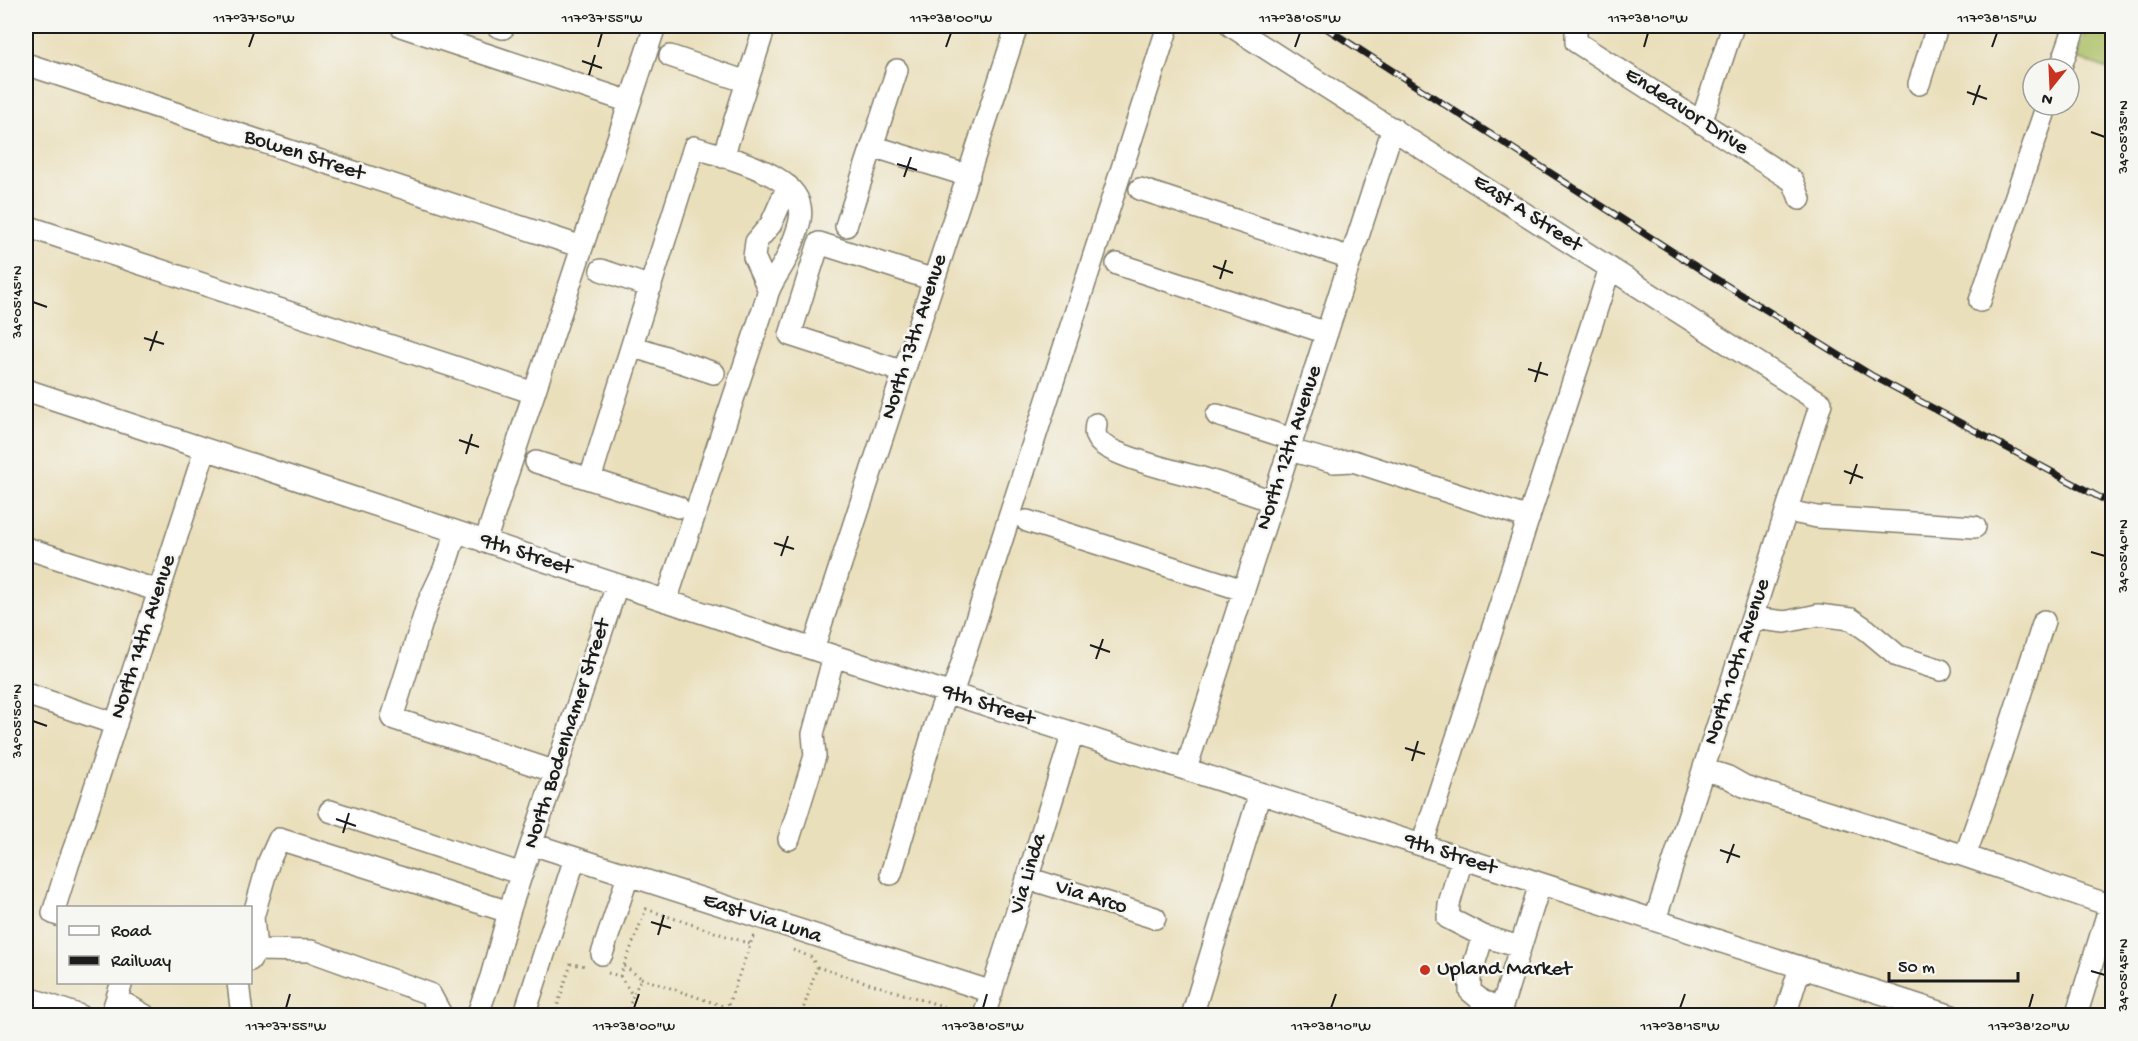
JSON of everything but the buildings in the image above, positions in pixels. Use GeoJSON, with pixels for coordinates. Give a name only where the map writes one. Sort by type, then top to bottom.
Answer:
{"type":"FeatureCollection","features":[{"type":"Feature","properties":{"kind":"street"},"geometry":{"type":"LineString","coordinates":[[401,26],[425,29],[630,102]]}},
{"type":"Feature","properties":{"kind":"street"},"geometry":{"type":"LineString","coordinates":[[496,26],[503,28],[506,26]]}},
{"type":"Feature","properties":{"kind":"street"},"geometry":{"type":"LineString","coordinates":[[485,542],[655,26]]}},
{"type":"Feature","properties":{"kind":"street"},"geometry":{"type":"LineString","coordinates":[[723,157],[765,26]]}},
{"type":"Feature","properties":{"kind":"street","name":"North 13th Avenue"},"geometry":{"type":"LineString","coordinates":[[813,649],[1017,26]]}},
{"type":"Feature","properties":{"kind":"street"},"geometry":{"type":"LineString","coordinates":[[891,874],[935,726],[950,693],[1168,26]]}},
{"type":"Feature","properties":{"kind":"street","name":"East A Street"},"geometry":{"type":"LineString","coordinates":[[1231,26],[1821,404]]}},
{"type":"Feature","properties":{"kind":"street","name":"Endeavor Drive"},"geometry":{"type":"LineString","coordinates":[[1576,26],[1576,42],[1793,181],[1800,199]]}},
{"type":"Feature","properties":{"kind":"street"},"geometry":{"type":"LineString","coordinates":[[1701,123],[1733,26]]}},
{"type":"Feature","properties":{"kind":"street"},"geometry":{"type":"LineString","coordinates":[[1919,84],[1936,26]]}},
{"type":"Feature","properties":{"kind":"street"},"geometry":{"type":"LineString","coordinates":[[2064,57],[2075,26]]}},
{"type":"Feature","properties":{"kind":"street"},"geometry":{"type":"LineString","coordinates":[[670,56],[747,82]]}},
{"type":"Feature","properties":{"kind":"street","name":"Bowen Street"},"geometry":{"type":"LineString","coordinates":[[26,64],[582,247]]}},
{"type":"Feature","properties":{"kind":"street"},"geometry":{"type":"LineString","coordinates":[[846,226],[897,70]]}},
{"type":"Feature","properties":{"kind":"street"},"geometry":{"type":"LineString","coordinates":[[1980,301],[2044,117]]}},
{"type":"Feature","properties":{"kind":"street","name":"North 12th Avenue"},"geometry":{"type":"LineString","coordinates":[[1186,769],[1393,128]]}},
{"type":"Feature","properties":{"kind":"street"},"geometry":{"type":"LineString","coordinates":[[872,146],[969,176]]}},
{"type":"Feature","properties":{"kind":"street"},"geometry":{"type":"LineString","coordinates":[[590,479],[694,147],[773,175],[788,186],[799,199],[801,218],[783,266],[768,288],[766,300],[666,601]]}},
{"type":"Feature","properties":{"kind":"street"},"geometry":{"type":"LineString","coordinates":[[768,288],[754,257],[756,242],[771,224],[788,186]]}},
{"type":"Feature","properties":{"kind":"street"},"geometry":{"type":"LineString","coordinates":[[1140,189],[1351,258]]}},
{"type":"Feature","properties":{"kind":"street"},"geometry":{"type":"LineString","coordinates":[[771,224],[794,239]]}},
{"type":"Feature","properties":{"kind":"street"},"geometry":{"type":"LineString","coordinates":[[26,226],[534,393]]}},
{"type":"Feature","properties":{"kind":"street"},"geometry":{"type":"LineString","coordinates":[[904,372],[790,335],[819,243],[934,280]]}},
{"type":"Feature","properties":{"kind":"street"},"geometry":{"type":"LineString","coordinates":[[1117,264],[1327,333]]}},
{"type":"Feature","properties":{"kind":"street"},"geometry":{"type":"LineString","coordinates":[[1422,845],[1610,268]]}},
{"type":"Feature","properties":{"kind":"street"},"geometry":{"type":"LineString","coordinates":[[601,270],[651,287]]}},
{"type":"Feature","properties":{"kind":"street"},"geometry":{"type":"LineString","coordinates":[[632,346],[714,373]]}},
{"type":"Feature","properties":{"kind":"street","name":"9th Street"},"geometry":{"type":"LineString","coordinates":[[26,390],[834,656],[1952,1016]]}},
{"type":"Feature","properties":{"kind":"street","name":"North 10th Avenue"},"geometry":{"type":"LineString","coordinates":[[1655,920],[1821,404]]}},
{"type":"Feature","properties":{"kind":"street"},"geometry":{"type":"LineString","coordinates":[[1217,415],[1334,462],[1353,461],[1529,518]]}},
{"type":"Feature","properties":{"kind":"street"},"geometry":{"type":"LineString","coordinates":[[1096,424],[1095,434],[1100,443],[1115,451],[1177,473],[1201,478],[1272,501]]}},
{"type":"Feature","properties":{"kind":"street","name":"North 14th Avenue"},"geometry":{"type":"LineString","coordinates":[[57,915],[53,913],[205,450]]}},
{"type":"Feature","properties":{"kind":"street"},"geometry":{"type":"LineString","coordinates":[[536,462],[678,507]]}},
{"type":"Feature","properties":{"kind":"street"},"geometry":{"type":"LineString","coordinates":[[1787,511],[1817,518],[1975,527]]}},
{"type":"Feature","properties":{"kind":"street"},"geometry":{"type":"LineString","coordinates":[[1027,522],[1244,591]]}},
{"type":"Feature","properties":{"kind":"street"},"geometry":{"type":"LineString","coordinates":[[456,532],[444,569],[428,603],[392,718],[556,772]]}},
{"type":"Feature","properties":{"kind":"street"},"geometry":{"type":"LineString","coordinates":[[26,548],[159,591]]}},
{"type":"Feature","properties":{"kind":"street","name":"North Bodenhamer Street"},"geometry":{"type":"LineString","coordinates":[[477,1016],[617,585]]}},
{"type":"Feature","properties":{"kind":"street"},"geometry":{"type":"LineString","coordinates":[[1752,618],[1785,622],[1818,615],[1851,620],[1898,656],[1941,670]]}},
{"type":"Feature","properties":{"kind":"street"},"geometry":{"type":"LineString","coordinates":[[1965,856],[2044,621]]}},
{"type":"Feature","properties":{"kind":"street"},"geometry":{"type":"LineString","coordinates":[[789,839],[815,756],[813,734],[834,656]]}},
{"type":"Feature","properties":{"kind":"street"},"geometry":{"type":"LineString","coordinates":[[26,694],[116,724]]}},
{"type":"Feature","properties":{"kind":"street","name":"Via Linda"},"geometry":{"type":"LineString","coordinates":[[984,1016],[1073,733]]}},
{"type":"Feature","properties":{"kind":"street"},"geometry":{"type":"LineString","coordinates":[[1704,769],[1728,777],[1744,786],[2112,904],[2076,1016]]}},
{"type":"Feature","properties":{"kind":"street"},"geometry":{"type":"LineString","coordinates":[[1192,1016],[1260,793]]}},
{"type":"Feature","properties":{"kind":"street"},"geometry":{"type":"LineString","coordinates":[[330,811],[521,879]]}},
{"type":"Feature","properties":{"kind":"street"},"geometry":{"type":"LineString","coordinates":[[442,1016],[430,994],[311,951],[253,955],[253,917],[269,861],[279,839],[509,912]]}},
{"type":"Feature","properties":{"kind":"street","name":"East Via Luna"},"geometry":{"type":"LineString","coordinates":[[532,844],[992,992]]}},
{"type":"Feature","properties":{"kind":"street"},"geometry":{"type":"LineString","coordinates":[[524,1016],[575,858]]}},
{"type":"Feature","properties":{"kind":"street"},"geometry":{"type":"LineString","coordinates":[[1462,859],[1449,904],[1448,918],[1483,936],[1520,947]]}},
{"type":"Feature","properties":{"kind":"street"},"geometry":{"type":"LineString","coordinates":[[598,964],[628,876]]}},
{"type":"Feature","properties":{"kind":"street","name":"Via Arco"},"geometry":{"type":"LineString","coordinates":[[1027,878],[1155,918]]}},
{"type":"Feature","properties":{"kind":"street"},"geometry":{"type":"LineString","coordinates":[[1483,936],[1470,977],[1470,991],[1500,1012],[1540,884]]}},
{"type":"Feature","properties":{"kind":"street"},"geometry":{"type":"LineString","coordinates":[[1785,1016],[1800,967]]}},
{"type":"Feature","properties":{"kind":"street"},"geometry":{"type":"LineString","coordinates":[[238,984],[242,1016]]}},
{"type":"Feature","properties":{"kind":"street"},"geometry":{"type":"LineString","coordinates":[[26,997],[81,1016]]}},
{"type":"Feature","properties":{"kind":"street"},"geometry":{"type":"LineString","coordinates":[[117,999],[146,1016]]}},
{"type":"Feature","properties":{"kind":"path"},"geometry":{"type":"LineString","coordinates":[[621,976],[645,909],[750,944]]}},
{"type":"Feature","properties":{"kind":"path"},"geometry":{"type":"LineString","coordinates":[[724,1016],[753,937],[759,936]]}},
{"type":"Feature","properties":{"kind":"path"},"geometry":{"type":"LineString","coordinates":[[790,949],[812,957],[817,967],[801,1016]]}},
{"type":"Feature","properties":{"kind":"path"},"geometry":{"type":"LineString","coordinates":[[554,1016],[571,964],[598,964],[621,976],[633,996]]}},
{"type":"Feature","properties":{"kind":"path"},"geometry":{"type":"LineString","coordinates":[[624,966],[640,978],[726,1006]]}},
{"type":"Feature","properties":{"kind":"path"},"geometry":{"type":"LineString","coordinates":[[817,967],[958,1011],[956,1016]]}},
{"type":"Feature","properties":{"kind":"path"},"geometry":{"type":"LineString","coordinates":[[626,1016],[640,978]]}},
{"type":"Feature","properties":{"kind":"green space"},"geometry":{"type":"Polygon","coordinates":[[[2087,26],[2112,26],[2112,70],[2076,57],[2087,26]]]}},
{"type":"Feature","properties":{"kind":"railway"},"geometry":{"type":"LineString","coordinates":[[1323,26],[1687,261],[1871,375],[2112,504]]}},
{"type":"Feature","properties":{"kind":"place","name":"Upland Market"},"geometry":{"type":"Point","coordinates":[1425,970]}}]}
